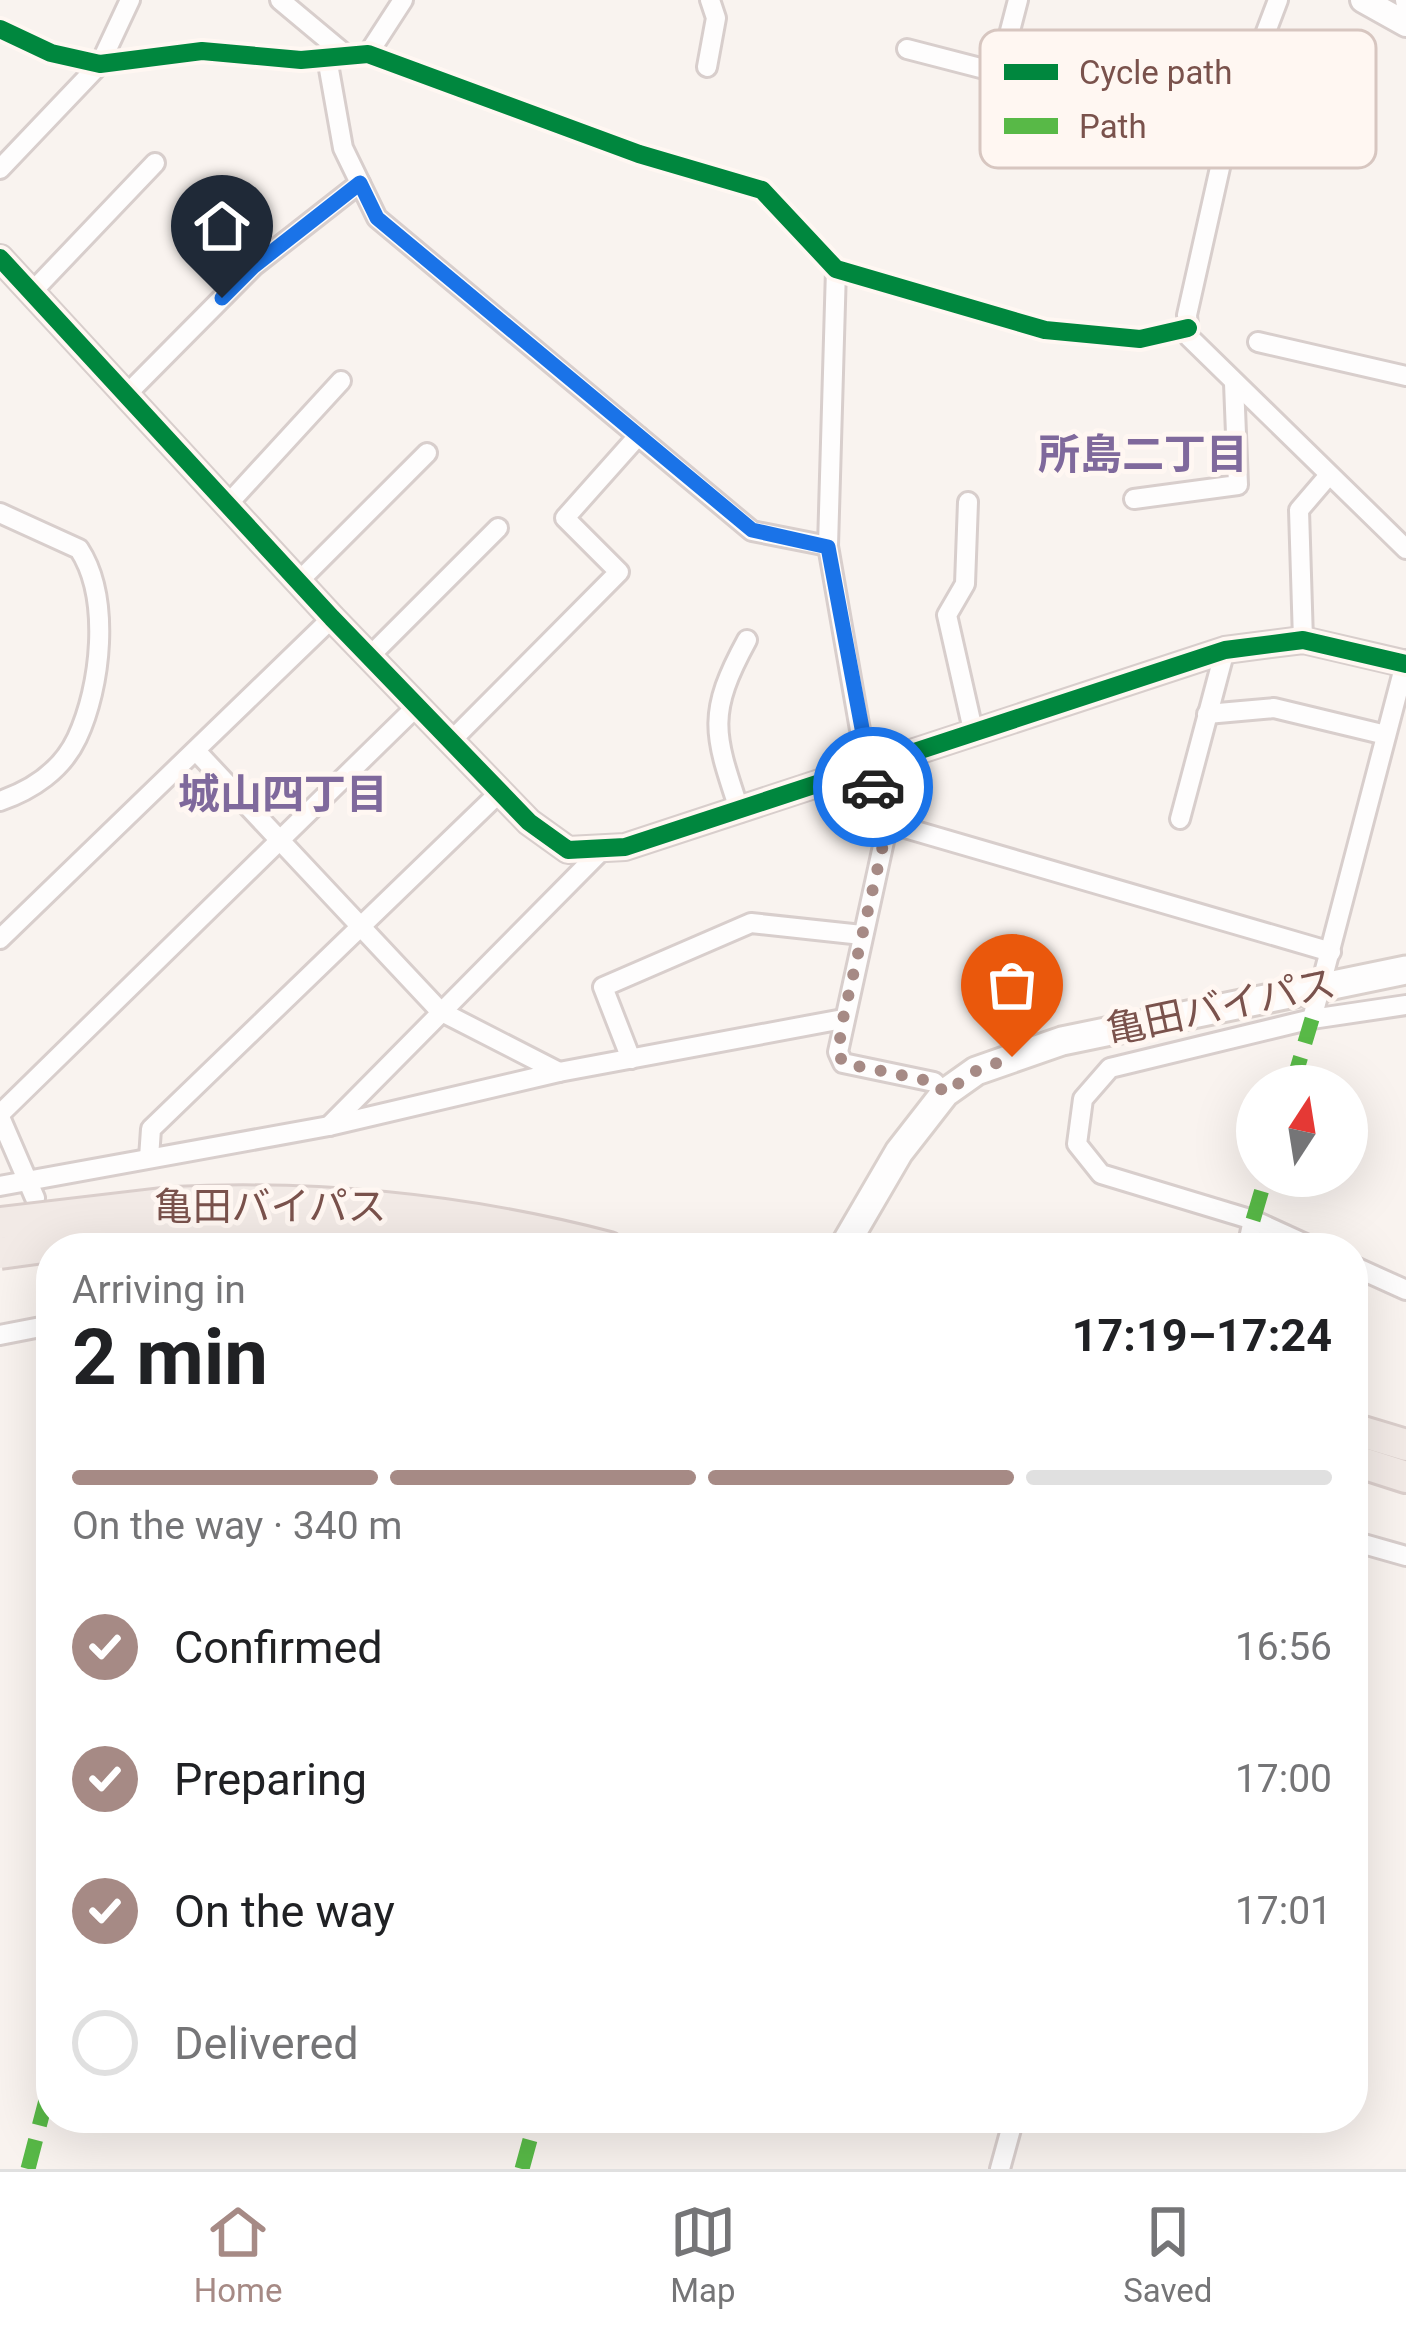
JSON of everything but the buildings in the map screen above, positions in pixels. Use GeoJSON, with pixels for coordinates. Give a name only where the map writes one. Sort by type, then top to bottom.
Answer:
{"type":"FeatureCollection","features":[{"type":"Feature","properties":{"kind":"highway","name":"亀田バイパス"},"geometry":{"type":"LineString","coordinates":[[0,1223],[174,1216],[332,1201],[485,1219],[545,1233]]}},
{"type":"Feature","properties":{"kind":"highway","name":"亀田バイパス"},"geometry":{"type":"LineString","coordinates":[[94,1233],[174,1216],[365,1233]]}},
{"type":"Feature","properties":{"kind":"highway","name":"亀田バイパス"},"geometry":{"type":"LineString","coordinates":[[0,1253],[36,1245]]}},
{"type":"Feature","properties":{"kind":"highway"},"geometry":{"type":"LineString","coordinates":[[1368,1434],[1406,1445]]}},
{"type":"Feature","properties":{"kind":"highway"},"geometry":{"type":"LineString","coordinates":[[1368,1465],[1406,1477]]}},
{"type":"Feature","properties":{"kind":"main road","name":"亀田バイパス"},"geometry":{"type":"LineString","coordinates":[[852,1233],[899,1151],[945,1093],[976,1071],[1062,1042],[1406,970]]}},
{"type":"Feature","properties":{"kind":"street"},"geometry":{"type":"LineString","coordinates":[[0,169],[100,64],[130,0]]}},
{"type":"Feature","properties":{"kind":"street"},"geometry":{"type":"LineString","coordinates":[[280,0],[337,57],[343,148],[377,218],[752,530],[828,547]]}},
{"type":"Feature","properties":{"kind":"street"},"geometry":{"type":"LineString","coordinates":[[368,54],[403,0]]}},
{"type":"Feature","properties":{"kind":"street"},"geometry":{"type":"LineString","coordinates":[[707,67],[716,18],[710,0]]}},
{"type":"Feature","properties":{"kind":"street"},"geometry":{"type":"LineString","coordinates":[[1010,30],[1018,0]]}},
{"type":"Feature","properties":{"kind":"street"},"geometry":{"type":"LineString","coordinates":[[1267,30],[1279,0]]}},
{"type":"Feature","properties":{"kind":"street"},"geometry":{"type":"LineString","coordinates":[[1363,0],[1406,23]]}},
{"type":"Feature","properties":{"kind":"street"},"geometry":{"type":"LineString","coordinates":[[0,29],[51,53],[100,64],[202,51],[368,54],[639,154],[762,190],[836,269],[1045,330],[1140,339],[1188,328]]}},
{"type":"Feature","properties":{"kind":"street"},"geometry":{"type":"LineString","coordinates":[[907,49],[980,68]]}},
{"type":"Feature","properties":{"kind":"street"},"geometry":{"type":"LineString","coordinates":[[32,292],[155,163]]}},
{"type":"Feature","properties":{"kind":"street"},"geometry":{"type":"LineString","coordinates":[[1220,168],[1186,315],[1190,337],[1406,549]]}},
{"type":"Feature","properties":{"kind":"street"},"geometry":{"type":"LineString","coordinates":[[127,394],[254,266],[360,183]]}},
{"type":"Feature","properties":{"kind":"street"},"geometry":{"type":"LineString","coordinates":[[0,257],[369,657],[500,792],[568,850],[603,849],[740,812],[973,730],[1225,650],[1303,640],[1406,663],[1312,1019]]}},
{"type":"Feature","properties":{"kind":"street"},"geometry":{"type":"LineString","coordinates":[[836,269],[828,547],[867,770],[888,823],[838,1052],[843,1063],[934,1082],[945,1093]]}},
{"type":"Feature","properties":{"kind":"street"},"geometry":{"type":"LineString","coordinates":[[1258,341],[1406,376]]}},
{"type":"Feature","properties":{"kind":"street"},"geometry":{"type":"LineString","coordinates":[[228,504],[341,381]]}},
{"type":"Feature","properties":{"kind":"street"},"geometry":{"type":"LineString","coordinates":[[1134,499],[1238,485],[1234,383]]}},
{"type":"Feature","properties":{"kind":"street"},"geometry":{"type":"LineString","coordinates":[[451,741],[619,572],[565,518],[638,436]]}},
{"type":"Feature","properties":{"kind":"street"},"geometry":{"type":"LineString","coordinates":[[299,581],[427,453]]}},
{"type":"Feature","properties":{"kind":"street"},"geometry":{"type":"LineString","coordinates":[[1303,640],[1299,510],[1329,475]]}},
{"type":"Feature","properties":{"kind":"street"},"geometry":{"type":"LineString","coordinates":[[968,502],[965,584],[947,615],[973,730]]}},
{"type":"Feature","properties":{"kind":"street"},"geometry":{"type":"LineString","coordinates":[[0,512],[79,549],[95,596],[98,643],[91,696],[76,740],[29,790],[0,801]]}},
{"type":"Feature","properties":{"kind":"street"},"geometry":{"type":"LineString","coordinates":[[369,657],[498,528]]}},
{"type":"Feature","properties":{"kind":"street"},"geometry":{"type":"LineString","coordinates":[[0,939],[332,618]]}},
{"type":"Feature","properties":{"kind":"street"},"geometry":{"type":"LineString","coordinates":[[740,812],[714,734],[727,677],[747,640]]}},
{"type":"Feature","properties":{"kind":"street"},"geometry":{"type":"LineString","coordinates":[[1180,819],[1225,650]]}},
{"type":"Feature","properties":{"kind":"street"},"geometry":{"type":"LineString","coordinates":[[32,1190],[0,1116],[417,706]]}},
{"type":"Feature","properties":{"kind":"street"},"geometry":{"type":"LineString","coordinates":[[1208,714],[1274,708],[1386,735]]}},
{"type":"Feature","properties":{"kind":"street"},"geometry":{"type":"LineString","coordinates":[[197,752],[440,1011],[560,1072]]}},
{"type":"Feature","properties":{"kind":"street"},"geometry":{"type":"LineString","coordinates":[[149,1157],[151,1129],[500,792]]}},
{"type":"Feature","properties":{"kind":"street"},"geometry":{"type":"LineString","coordinates":[[888,823],[1331,952]]}},
{"type":"Feature","properties":{"kind":"street"},"geometry":{"type":"LineString","coordinates":[[329,1126],[603,849]]}},
{"type":"Feature","properties":{"kind":"street"},"geometry":{"type":"LineString","coordinates":[[632,1059],[603,987],[751,923],[862,935]]}},
{"type":"Feature","properties":{"kind":"street"},"geometry":{"type":"LineString","coordinates":[[1281,1233],[1101,1174],[1078,1144],[1083,1099],[1110,1068],[1312,1019],[1406,1005]]}},
{"type":"Feature","properties":{"kind":"street"},"geometry":{"type":"LineString","coordinates":[[0,1186],[32,1190],[149,1157],[329,1126],[560,1072],[843,1019]]}},
{"type":"Feature","properties":{"kind":"street"},"geometry":{"type":"LineString","coordinates":[[1250,1233],[1253,1220]]}},
{"type":"Feature","properties":{"kind":"street"},"geometry":{"type":"LineString","coordinates":[[1368,1273],[1406,1290]]}},
{"type":"Feature","properties":{"kind":"street"},"geometry":{"type":"LineString","coordinates":[[0,1335],[36,1328]]}},
{"type":"Feature","properties":{"kind":"street"},"geometry":{"type":"LineString","coordinates":[[1368,1545],[1406,1556]]}},
{"type":"Feature","properties":{"kind":"street"},"geometry":{"type":"LineString","coordinates":[[1000,2169],[1010,2133]]}},
{"type":"Feature","properties":{"kind":"marked path"},"geometry":{"type":"LineString","coordinates":[[1298,1065],[1312,1019]]}},
{"type":"Feature","properties":{"kind":"marked path"},"geometry":{"type":"LineString","coordinates":[[1253,1220],[1260,1197]]}},
{"type":"Feature","properties":{"kind":"marked path"},"geometry":{"type":"LineString","coordinates":[[28,2169],[37,2133]]}},
{"type":"Feature","properties":{"kind":"marked path"},"geometry":{"type":"LineString","coordinates":[[522,2169],[532,2133]]}},
{"type":"Feature","properties":{"kind":"cycle path"},"geometry":{"type":"LineString","coordinates":[[0,29],[51,53],[100,64],[202,51],[301,60],[368,54],[639,154],[762,190],[836,269],[1045,330],[1140,339],[1188,328]]}},
{"type":"Feature","properties":{"kind":"cycle path"},"geometry":{"type":"LineString","coordinates":[[0,258],[332,618],[529,822],[568,850],[625,847],[1225,650],[1303,640],[1406,664]]}},
{"type":"Feature","properties":{"kind":"way so far"},"geometry":{"type":"LineString","coordinates":[[873,787],[888,823],[843,1019],[838,1052],[843,1063],[934,1082],[945,1093],[976,1071],[1012,1057]]}},
{"type":"Feature","properties":{"kind":"district","name":"所島二丁目"},"geometry":{"type":"Point","coordinates":[1143,454]}},
{"type":"Feature","properties":{"kind":"district","name":"城山四丁目"},"geometry":{"type":"Point","coordinates":[283,794]}},
{"type":"Feature","properties":{"kind":"route"},"geometry":{"type":"LineString","coordinates":[[222,298],[254,266],[360,183],[377,218],[752,530],[828,547],[873,787]]}}]}
